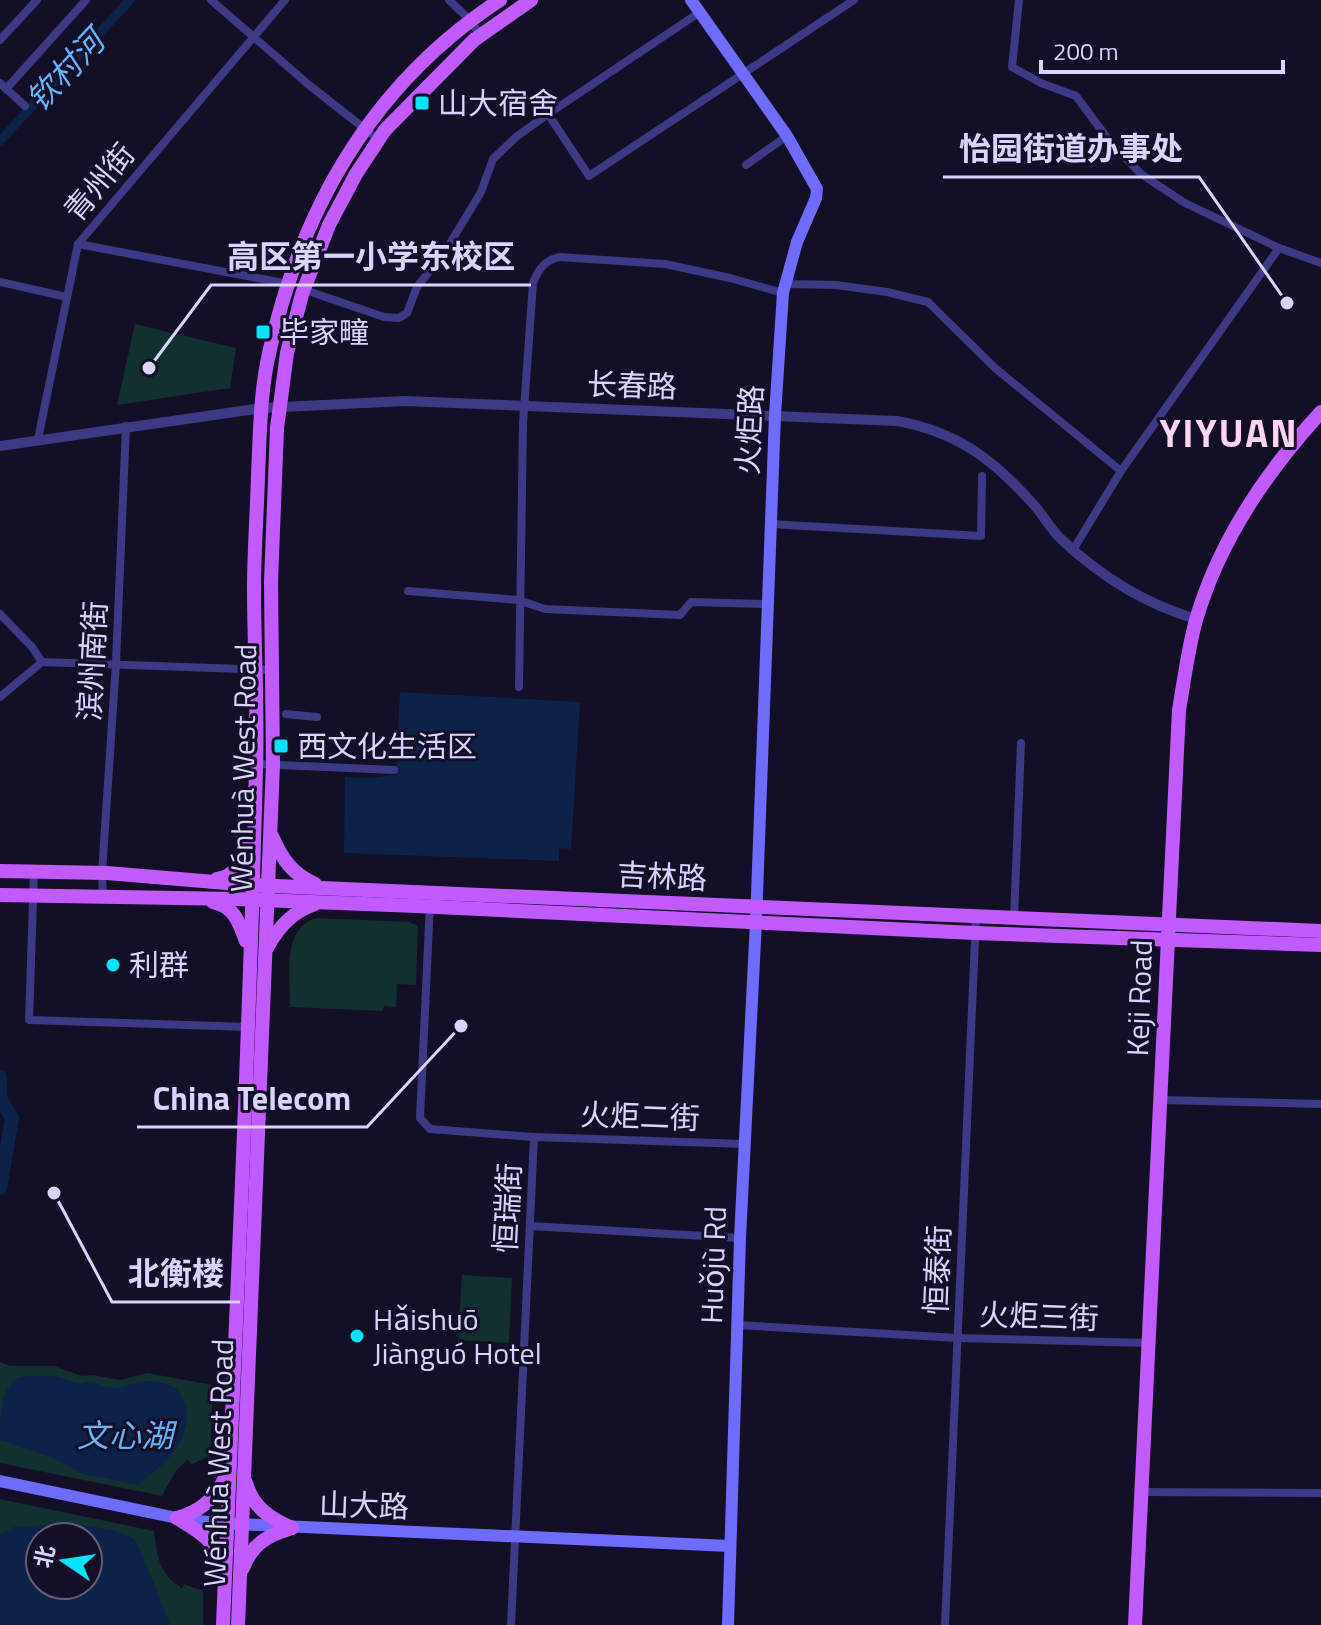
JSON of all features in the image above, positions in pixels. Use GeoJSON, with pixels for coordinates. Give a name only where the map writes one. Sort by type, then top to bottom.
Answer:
{"type":"FeatureCollection","features":[{"type":"Feature","properties":{"kind":"main road","name":"Wénhuà West Road"},"geometry":{"type":"LineString","coordinates":[[238,1625],[232,1590],[254,1028],[249,950],[257,764],[254,581],[262,408],[270,349],[288,284],[311,224],[340,166],[364,129],[423,62],[470,20],[500,0]]}},
{"type":"Feature","properties":{"kind":"main road","name":"Wénhuà West Road"},"geometry":{"type":"LineString","coordinates":[[254,1028],[265,952],[273,764],[271,582],[278,408],[287,353],[304,289],[329,225],[356,174],[379,140],[480,35],[531,0]]}},
{"type":"Feature","properties":{"kind":"main road","name":"火炬路"},"geometry":{"type":"LineString","coordinates":[[691,0],[745,73],[787,136],[817,189],[784,289],[770,524],[756,914]]}},
{"type":"Feature","properties":{"kind":"main road","name":"Keji Road"},"geometry":{"type":"LineString","coordinates":[[1135,1625],[1179,710],[1196,619],[1218,562],[1246,508],[1289,447],[1321,412]]}},
{"type":"Feature","properties":{"kind":"main road"},"geometry":{"type":"LineString","coordinates":[[265,952],[276,930],[321,895],[290,869],[270,832]]}},
{"type":"Feature","properties":{"kind":"main road"},"geometry":{"type":"LineString","coordinates":[[207,881],[229,877],[254,833]]}},
{"type":"Feature","properties":{"kind":"main road","name":"吉林路"},"geometry":{"type":"LineString","coordinates":[[0,871],[102,873],[207,881],[267,893],[756,914],[1014,919],[1321,945]]}},
{"type":"Feature","properties":{"kind":"main road","name":"吉林路"},"geometry":{"type":"LineString","coordinates":[[0,895],[204,900],[251,892]]}},
{"type":"Feature","properties":{"kind":"main road"},"geometry":{"type":"LineString","coordinates":[[204,900],[222,904],[233,912],[249,950]]}},
{"type":"Feature","properties":{"kind":"main road","name":"吉林路"},"geometry":{"type":"LineString","coordinates":[[756,914],[975,933],[1321,931]]}},
{"type":"Feature","properties":{"kind":"main road","name":"Huǒjù Rd"},"geometry":{"type":"LineString","coordinates":[[728,1625],[740,1238],[756,914]]}},
{"type":"Feature","properties":{"kind":"main road"},"geometry":{"type":"LineString","coordinates":[[177,1518],[203,1508],[237,1467],[262,1511],[292,1528]]}},
{"type":"Feature","properties":{"kind":"main road","name":"山大路"},"geometry":{"type":"LineString","coordinates":[[0,1481],[177,1518],[234,1525],[730,1546]]}},
{"type":"Feature","properties":{"kind":"main road"},"geometry":{"type":"LineString","coordinates":[[177,1518],[206,1537],[217,1550],[232,1590]]}},
{"type":"Feature","properties":{"kind":"main road"},"geometry":{"type":"LineString","coordinates":[[232,1590],[252,1549],[270,1535],[292,1528]]}},
{"type":"Feature","properties":{"kind":"main road","name":"Wénhuà West Road"},"geometry":{"type":"LineString","coordinates":[[223,1625],[232,1590]]}},
{"type":"Feature","properties":{"kind":"street"},"geometry":{"type":"LineString","coordinates":[[0,40],[37,0]]}},
{"type":"Feature","properties":{"kind":"street"},"geometry":{"type":"LineString","coordinates":[[25,106],[3,86],[86,0]]}},
{"type":"Feature","properties":{"kind":"street"},"geometry":{"type":"LineString","coordinates":[[211,0],[379,140]]}},
{"type":"Feature","properties":{"kind":"street","name":"青州街"},"geometry":{"type":"LineString","coordinates":[[38,439],[78,244],[285,0]]}},
{"type":"Feature","properties":{"kind":"street"},"geometry":{"type":"LineString","coordinates":[[449,0],[470,20],[480,35]]}},
{"type":"Feature","properties":{"kind":"street"},"geometry":{"type":"LineString","coordinates":[[548,114],[589,176],[854,0]]}},
{"type":"Feature","properties":{"kind":"street"},"geometry":{"type":"LineString","coordinates":[[1019,0],[1012,67],[1041,83],[1076,96],[1111,143],[1141,174],[1185,203],[1279,248],[1321,263]]}},
{"type":"Feature","properties":{"kind":"street"},"geometry":{"type":"LineString","coordinates":[[78,244],[288,284],[384,317],[399,318],[407,313],[417,287],[446,250],[481,192],[493,159],[516,137],[548,114],[700,12]]}},
{"type":"Feature","properties":{"kind":"street"},"geometry":{"type":"LineString","coordinates":[[746,165],[787,136]]}},
{"type":"Feature","properties":{"kind":"street"},"geometry":{"type":"LineString","coordinates":[[1073,550],[1121,471],[1279,248]]}},
{"type":"Feature","properties":{"kind":"street"},"geometry":{"type":"LineString","coordinates":[[519,687],[523,423],[533,283],[538,270],[550,260],[559,257],[665,264],[784,289],[836,285],[928,302],[980,355],[1121,471]]}},
{"type":"Feature","properties":{"kind":"street"},"geometry":{"type":"LineString","coordinates":[[0,282],[67,297]]}},
{"type":"Feature","properties":{"kind":"street","name":"长春路"},"geometry":{"type":"LineString","coordinates":[[0,446],[262,408],[405,401],[897,421],[925,426],[949,435],[998,466],[1043,515],[1057,536],[1113,581],[1167,611],[1196,619]]}},
{"type":"Feature","properties":{"kind":"street","name":"滨州南街"},"geometry":{"type":"LineString","coordinates":[[103,898],[126,426]]}},
{"type":"Feature","properties":{"kind":"street"},"geometry":{"type":"LineString","coordinates":[[770,524],[981,536],[982,476]]}},
{"type":"Feature","properties":{"kind":"street"},"geometry":{"type":"LineString","coordinates":[[408,591],[518,600],[545,609],[680,615],[691,602],[767,604]]}},
{"type":"Feature","properties":{"kind":"street"},"geometry":{"type":"LineString","coordinates":[[0,614],[42,662]]}},
{"type":"Feature","properties":{"kind":"street"},"geometry":{"type":"LineString","coordinates":[[0,697],[42,662],[272,670]]}},
{"type":"Feature","properties":{"kind":"street"},"geometry":{"type":"LineString","coordinates":[[286,714],[317,717]]}},
{"type":"Feature","properties":{"kind":"street"},"geometry":{"type":"LineString","coordinates":[[1014,919],[1021,743]]}},
{"type":"Feature","properties":{"kind":"street"},"geometry":{"type":"LineString","coordinates":[[257,764],[394,770]]}},
{"type":"Feature","properties":{"kind":"street"},"geometry":{"type":"LineString","coordinates":[[34,872],[29,1020],[254,1028]]}},
{"type":"Feature","properties":{"kind":"street","name":"恒瑞街"},"geometry":{"type":"LineString","coordinates":[[430,900],[420,1118],[430,1129],[534,1137],[511,1625]]}},
{"type":"Feature","properties":{"kind":"street","name":"恒泰街"},"geometry":{"type":"LineString","coordinates":[[945,1625],[976,917]]}},
{"type":"Feature","properties":{"kind":"street"},"geometry":{"type":"LineString","coordinates":[[1161,1100],[1321,1104]]}},
{"type":"Feature","properties":{"kind":"street","name":"火炬二街"},"geometry":{"type":"LineString","coordinates":[[534,1137],[744,1144]]}},
{"type":"Feature","properties":{"kind":"street"},"geometry":{"type":"LineString","coordinates":[[530,1226],[740,1238]]}},
{"type":"Feature","properties":{"kind":"street","name":"火炬三街"},"geometry":{"type":"LineString","coordinates":[[737,1325],[958,1338],[1148,1343]]}},
{"type":"Feature","properties":{"kind":"street"},"geometry":{"type":"LineString","coordinates":[[1142,1492],[1321,1493]]}},
{"type":"Feature","properties":{"kind":"green space"},"geometry":{"type":"Polygon","coordinates":[[[135,324],[236,348],[230,388],[117,405],[135,324]]]}},
{"type":"Feature","properties":{"kind":"green space"},"geometry":{"type":"Polygon","coordinates":[[[316,918],[409,922],[418,926],[416,985],[397,984],[396,1007],[384,1006],[383,1011],[290,1007],[289,968],[293,943],[297,932],[316,918]]]}},
{"type":"Feature","properties":{"kind":"green space"},"geometry":{"type":"Polygon","coordinates":[[[462,1275],[512,1278],[509,1343],[458,1340],[462,1275]]]}},
{"type":"Feature","properties":{"kind":"green space","name":"文心湖"},"geometry":{"type":"Polygon","coordinates":[[[0,1362],[10,1366],[54,1366],[82,1376],[120,1380],[147,1373],[213,1385],[210,1456],[192,1464],[187,1460],[175,1472],[162,1496],[0,1463],[0,1362]]]}},
{"type":"Feature","properties":{"kind":"green space","name":"文心湖"},"geometry":{"type":"Polygon","coordinates":[[[0,1499],[154,1531],[163,1570],[182,1588],[184,1584],[203,1591],[203,1625],[0,1625],[0,1499]]]}},
{"type":"Feature","properties":{"kind":"water"},"geometry":{"type":"Polygon","coordinates":[[[400,692],[580,702],[571,849],[559,848],[559,861],[344,853],[345,777],[396,775],[400,692]]]}},
{"type":"Feature","properties":{"kind":"water","name":"文心湖"},"geometry":{"type":"Polygon","coordinates":[[[29,1376],[55,1376],[80,1384],[92,1381],[111,1388],[144,1381],[163,1383],[177,1389],[185,1403],[185,1431],[171,1455],[137,1485],[80,1473],[56,1459],[0,1440],[5,1394],[14,1381],[29,1376]]]}},
{"type":"Feature","properties":{"kind":"water","name":"文心湖"},"geometry":{"type":"Polygon","coordinates":[[[24,1526],[24,1601],[104,1601],[104,1529],[127,1535],[134,1539],[146,1564],[170,1625],[0,1625],[0,1534],[14,1527],[24,1526]]]}},
{"type":"Feature","properties":{"kind":"waterway","name":"钦村河"},"geometry":{"type":"LineString","coordinates":[[0,141],[130,0]]}},
{"type":"Feature","properties":{"kind":"waterway"},"geometry":{"type":"LineString","coordinates":[[0,1077],[0,1093]]}},
{"type":"Feature","properties":{"kind":"waterway"},"geometry":{"type":"LineString","coordinates":[[0,1098],[12,1118],[0,1188]]}},
{"type":"Feature","properties":{"kind":"place","name":"山大宿舍"},"geometry":{"type":"Point","coordinates":[422,103]}},
{"type":"Feature","properties":{"kind":"place","name":"怡园街道办事处"},"geometry":{"type":"Point","coordinates":[1287,303]}},
{"type":"Feature","properties":{"kind":"place","name":"毕家疃"},"geometry":{"type":"Point","coordinates":[263,332]}},
{"type":"Feature","properties":{"kind":"place","name":"高区第一小学东校区"},"geometry":{"type":"Point","coordinates":[149,368]}},
{"type":"Feature","properties":{"kind":"place","name":"西文化生活区"},"geometry":{"type":"Point","coordinates":[281,746]}},
{"type":"Feature","properties":{"kind":"place","name":"利群"},"geometry":{"type":"Point","coordinates":[113,965]}},
{"type":"Feature","properties":{"kind":"place","name":"China Telecom"},"geometry":{"type":"Point","coordinates":[461,1026]}},
{"type":"Feature","properties":{"kind":"place","name":"北衡楼"},"geometry":{"type":"Point","coordinates":[54,1193]}},
{"type":"Feature","properties":{"kind":"place","name":"Hǎishuō Jiànguó Hotel"},"geometry":{"type":"Point","coordinates":[357,1336]}},
{"type":"Feature","properties":{"kind":"district","name":"YIYUAN"},"geometry":{"type":"Point","coordinates":[1229,433]}}]}
